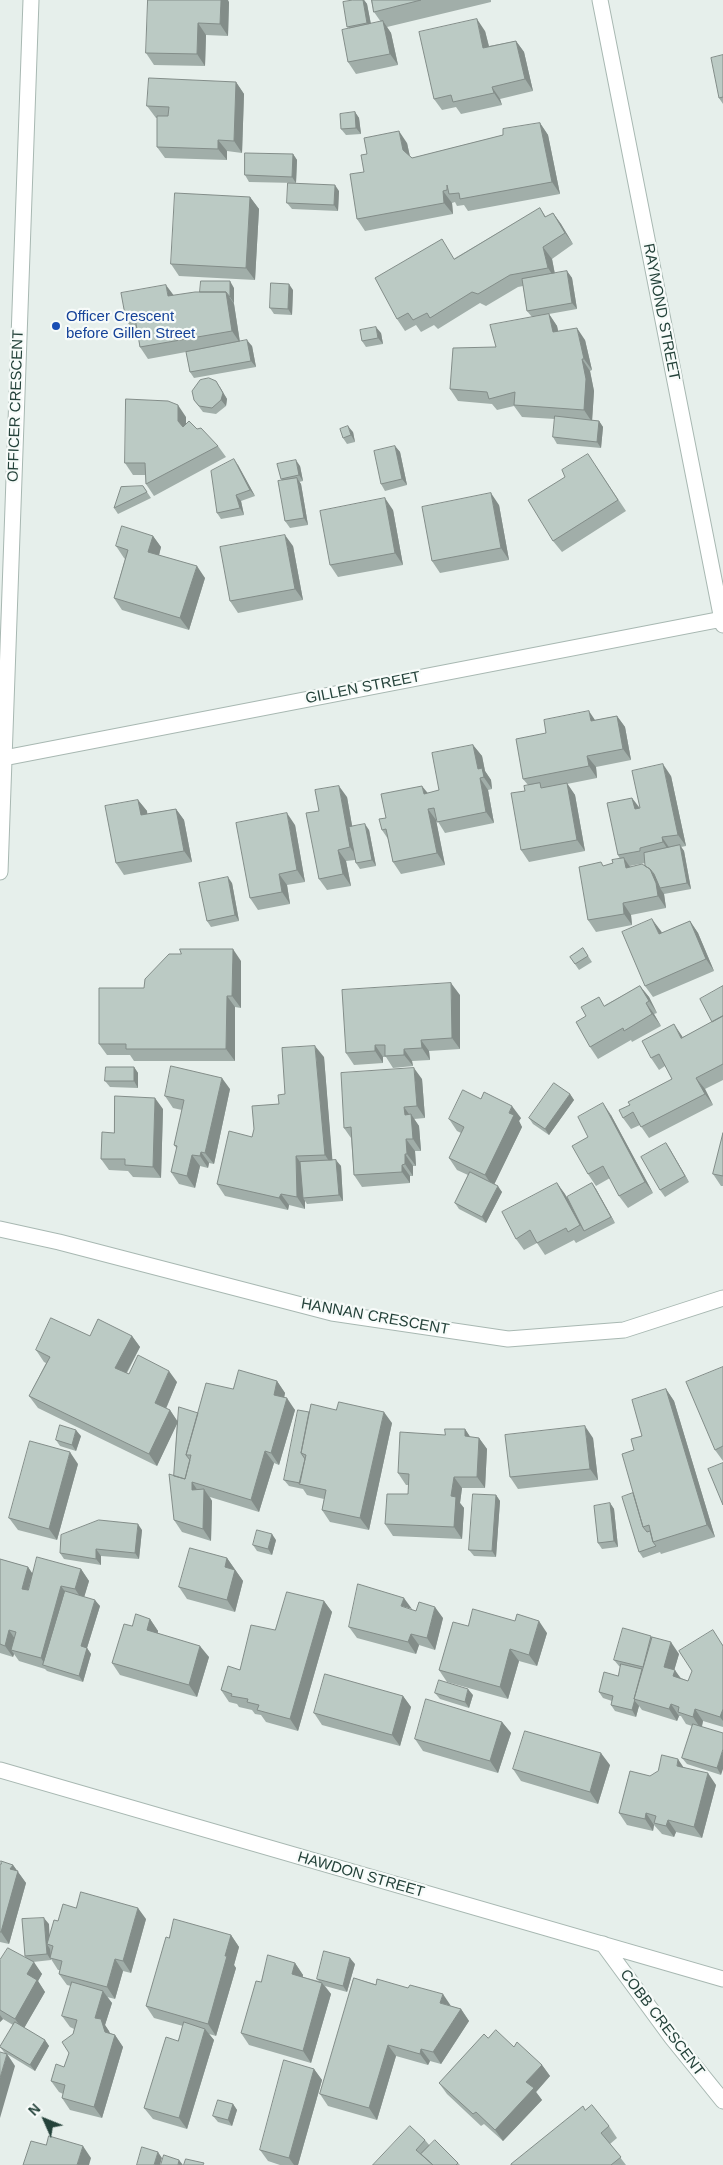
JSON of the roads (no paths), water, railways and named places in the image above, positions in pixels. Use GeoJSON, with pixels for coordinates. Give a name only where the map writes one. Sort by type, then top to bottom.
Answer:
{"type":"FeatureCollection","features":[{"type":"Feature","properties":{"kind":"street","name":"OFFICER CRESCENT"},"geometry":{"type":"LineString","coordinates":[[0,872],[31,0]]}},
{"type":"Feature","properties":{"kind":"street","name":"RAYMOND STREET"},"geometry":{"type":"LineString","coordinates":[[600,0],[722,622]]}},
{"type":"Feature","properties":{"kind":"street","name":"GILLEN STREET"},"geometry":{"type":"LineString","coordinates":[[4,758],[722,622]]}},
{"type":"Feature","properties":{"kind":"street","name":"HANNAN CRESCENT"},"geometry":{"type":"LineString","coordinates":[[0,1229],[68,1244],[332,1313],[508,1340],[624,1330],[723,1298]]}},
{"type":"Feature","properties":{"kind":"street","name":"HAWDON STREET"},"geometry":{"type":"LineString","coordinates":[[0,1770],[723,1979]]}},
{"type":"Feature","properties":{"kind":"street","name":"COBB CRESCENT"},"geometry":{"type":"LineString","coordinates":[[603,1944],[672,2038],[723,2101]]}},
{"type":"Feature","properties":{"kind":"place","name":"Officer Crescent before Gillen Street"},"geometry":{"type":"Point","coordinates":[56,326]}}]}
